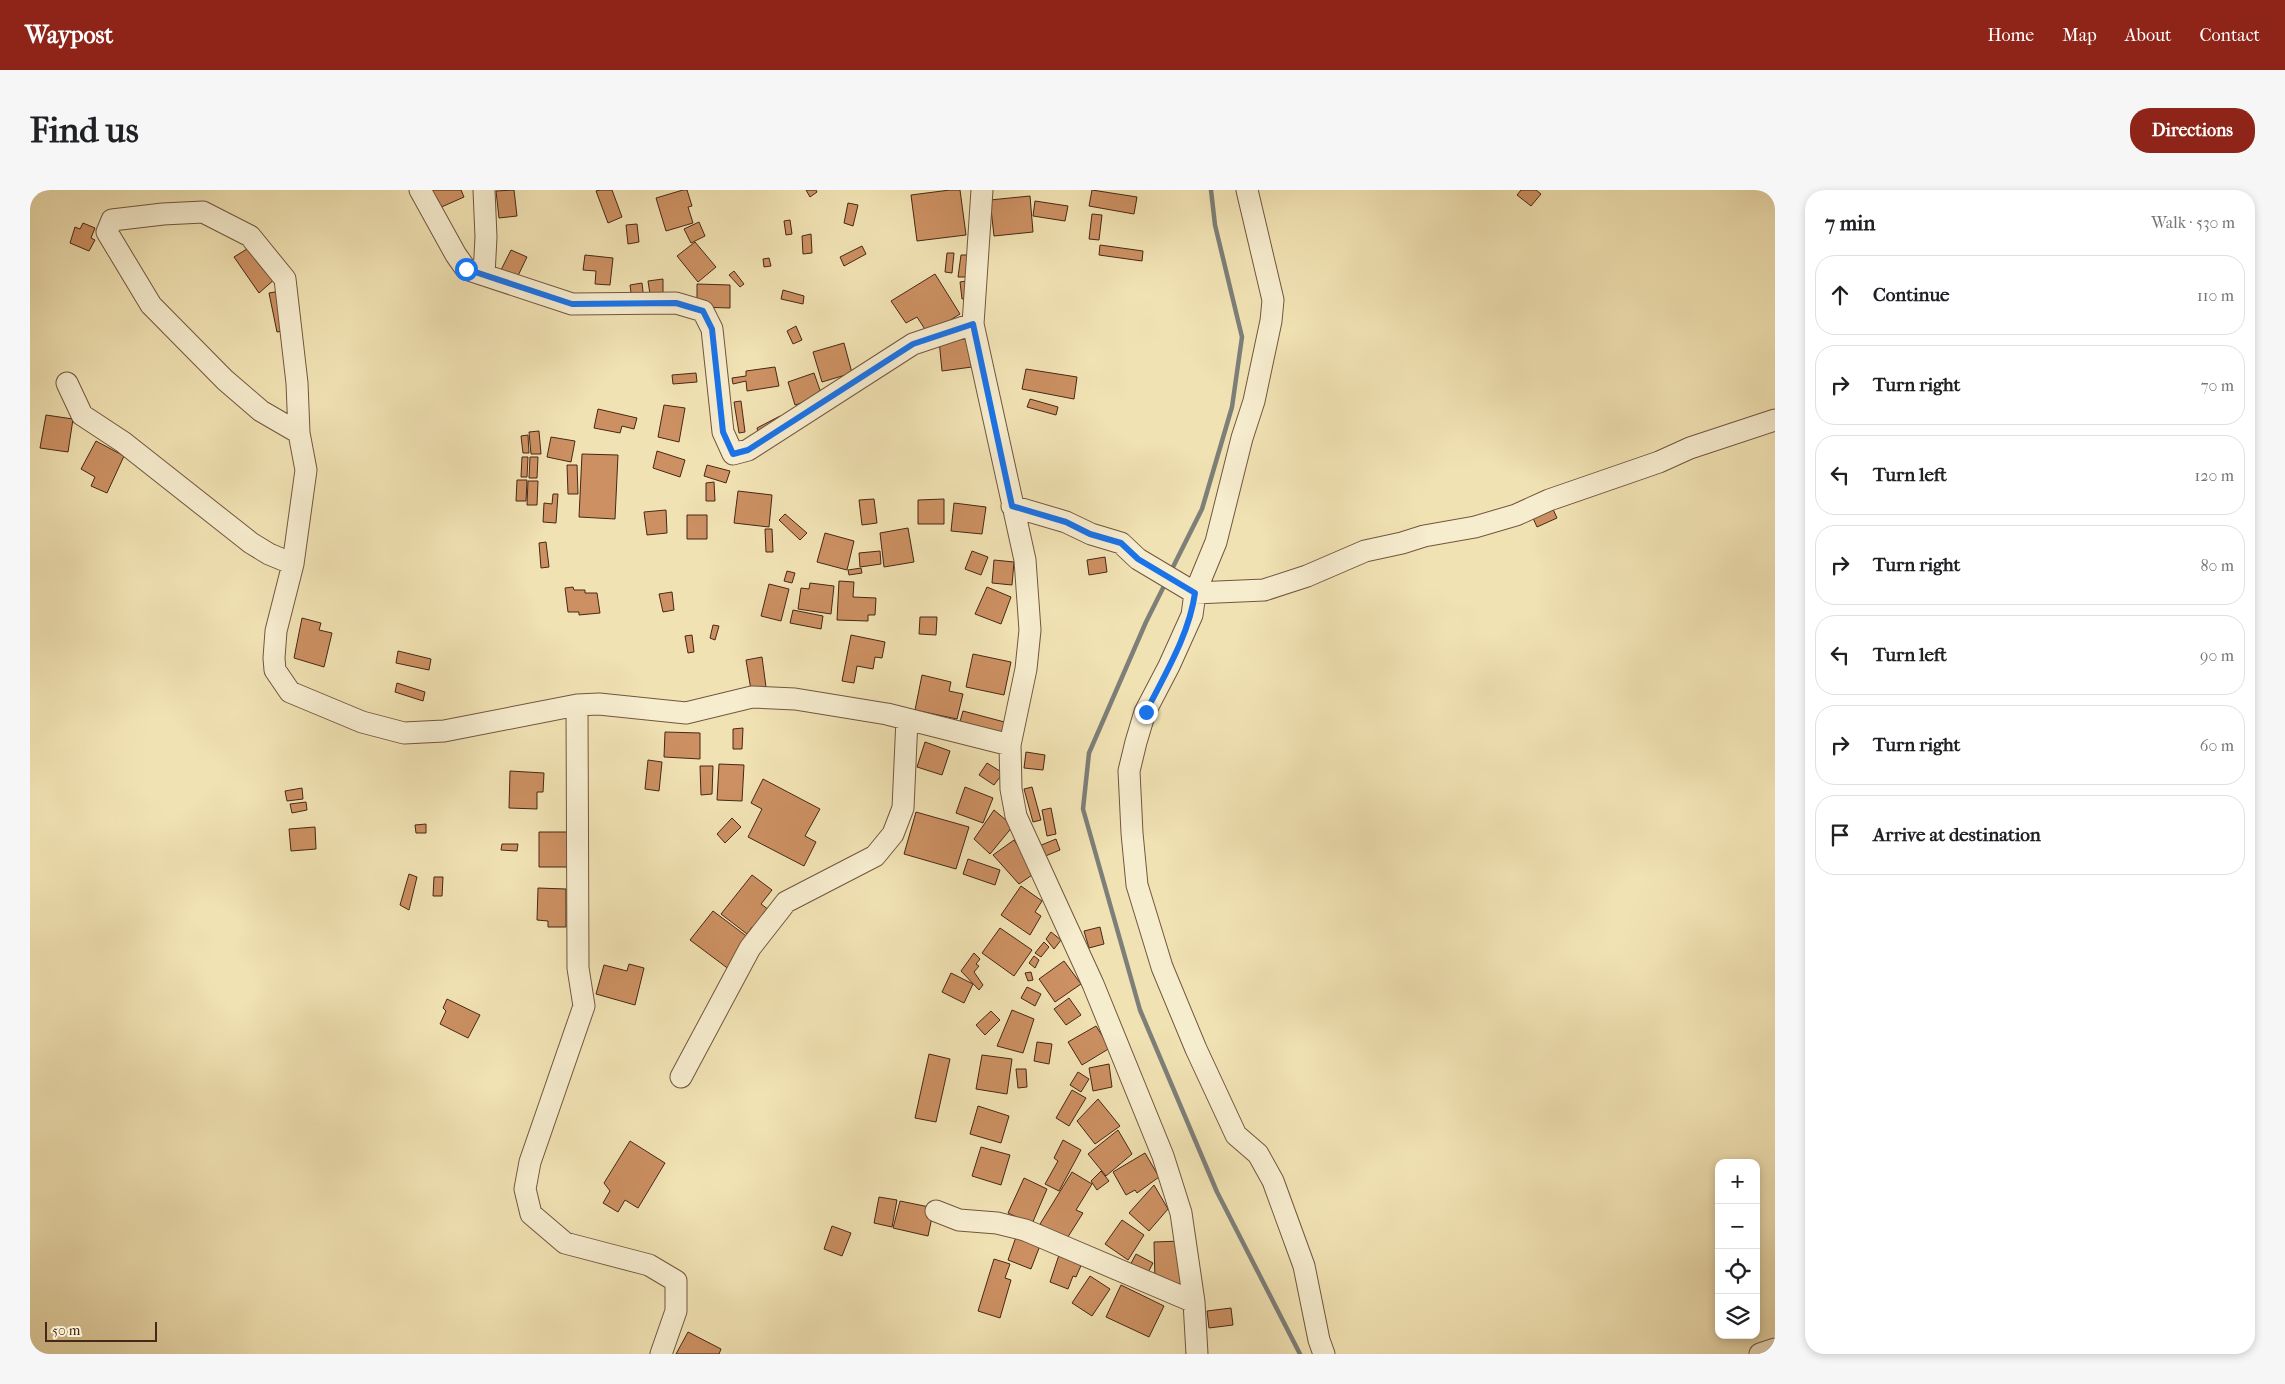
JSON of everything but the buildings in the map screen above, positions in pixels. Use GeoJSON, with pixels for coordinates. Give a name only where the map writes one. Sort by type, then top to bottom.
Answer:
{"type":"FeatureCollection","features":[{"type":"Feature","properties":{"kind":"street"},"geometry":{"type":"LineString","coordinates":[[420,190],[466,269],[572,304],[676,303],[703,311],[712,329],[723,432],[733,454],[748,450],[913,344],[973,324]]}},
{"type":"Feature","properties":{"kind":"street"},"geometry":{"type":"LineString","coordinates":[[484,190],[486,237],[484,275]]}},
{"type":"Feature","properties":{"kind":"street"},"geometry":{"type":"LineString","coordinates":[[982,190],[973,324],[1025,560],[1030,630],[1026,669],[1010,745],[1011,789],[1016,816],[1093,984],[1163,1156],[1181,1213],[1194,1302],[1198,1354]]}},
{"type":"Feature","properties":{"kind":"street"},"geometry":{"type":"LineString","coordinates":[[1247,190],[1272,300],[1271,321],[1254,401],[1242,438],[1216,542],[1195,593],[1192,615],[1146,712],[1129,771],[1137,885],[1162,967],[1196,1049],[1236,1136],[1258,1154],[1273,1181],[1304,1266],[1319,1340],[1324,1354]]}},
{"type":"Feature","properties":{"kind":"street"},"geometry":{"type":"LineString","coordinates":[[299,433],[261,411],[240,393],[151,305],[108,232],[112,220],[163,214],[203,212],[250,236],[286,279],[298,383],[299,433],[306,470],[293,564],[276,631],[274,658],[274,670],[290,692],[362,722],[404,733],[444,731],[577,705],[599,704],[686,713],[752,697],[786,698],[907,720],[1010,745]]}},
{"type":"Feature","properties":{"kind":"street"},"geometry":{"type":"LineString","coordinates":[[67,383],[82,415],[123,442],[251,543],[269,554],[293,564]]}},
{"type":"Feature","properties":{"kind":"street"},"geometry":{"type":"LineString","coordinates":[[1012,506],[1066,522],[1090,534],[1121,543],[1138,559],[1195,593],[1264,590],[1307,576],[1365,551],[1424,536],[1476,527],[1516,515],[1549,500],[1659,462],[1690,448],[1775,420]]}},
{"type":"Feature","properties":{"kind":"street"},"geometry":{"type":"LineString","coordinates":[[577,705],[577,939],[578,968],[584,1006],[538,1135],[525,1189],[531,1214],[565,1243],[588,1251],[649,1265],[676,1281],[676,1311],[661,1354]]}},
{"type":"Feature","properties":{"kind":"street"},"geometry":{"type":"LineString","coordinates":[[681,1077],[750,948],[786,902],[875,856],[893,834],[903,808],[907,720]]}},
{"type":"Feature","properties":{"kind":"street"},"geometry":{"type":"LineString","coordinates":[[936,1211],[959,1220],[997,1223],[1025,1230],[1194,1302]]}},
{"type":"Feature","properties":{"kind":"street"},"geometry":{"type":"LineString","coordinates":[[1760,1354],[1775,1349]]}},
{"type":"Feature","properties":{"kind":"waterway"},"geometry":{"type":"LineString","coordinates":[[1170,573],[1202,509],[1232,407],[1242,337],[1215,225],[1211,190]]}},
{"type":"Feature","properties":{"kind":"waterway"},"geometry":{"type":"LineString","coordinates":[[1166,582],[1146,622],[1089,753],[1083,809],[1140,1010],[1217,1192],[1300,1354]]}},
{"type":"Feature","properties":{"kind":"route"},"geometry":{"type":"LineString","coordinates":[[466,269],[572,304],[676,303],[703,311],[712,329],[723,432],[733,454],[748,450],[913,344],[973,324],[1012,506],[1066,522],[1090,534],[1121,543],[1138,559],[1195,593],[1192,615],[1146,712]]}}]}
